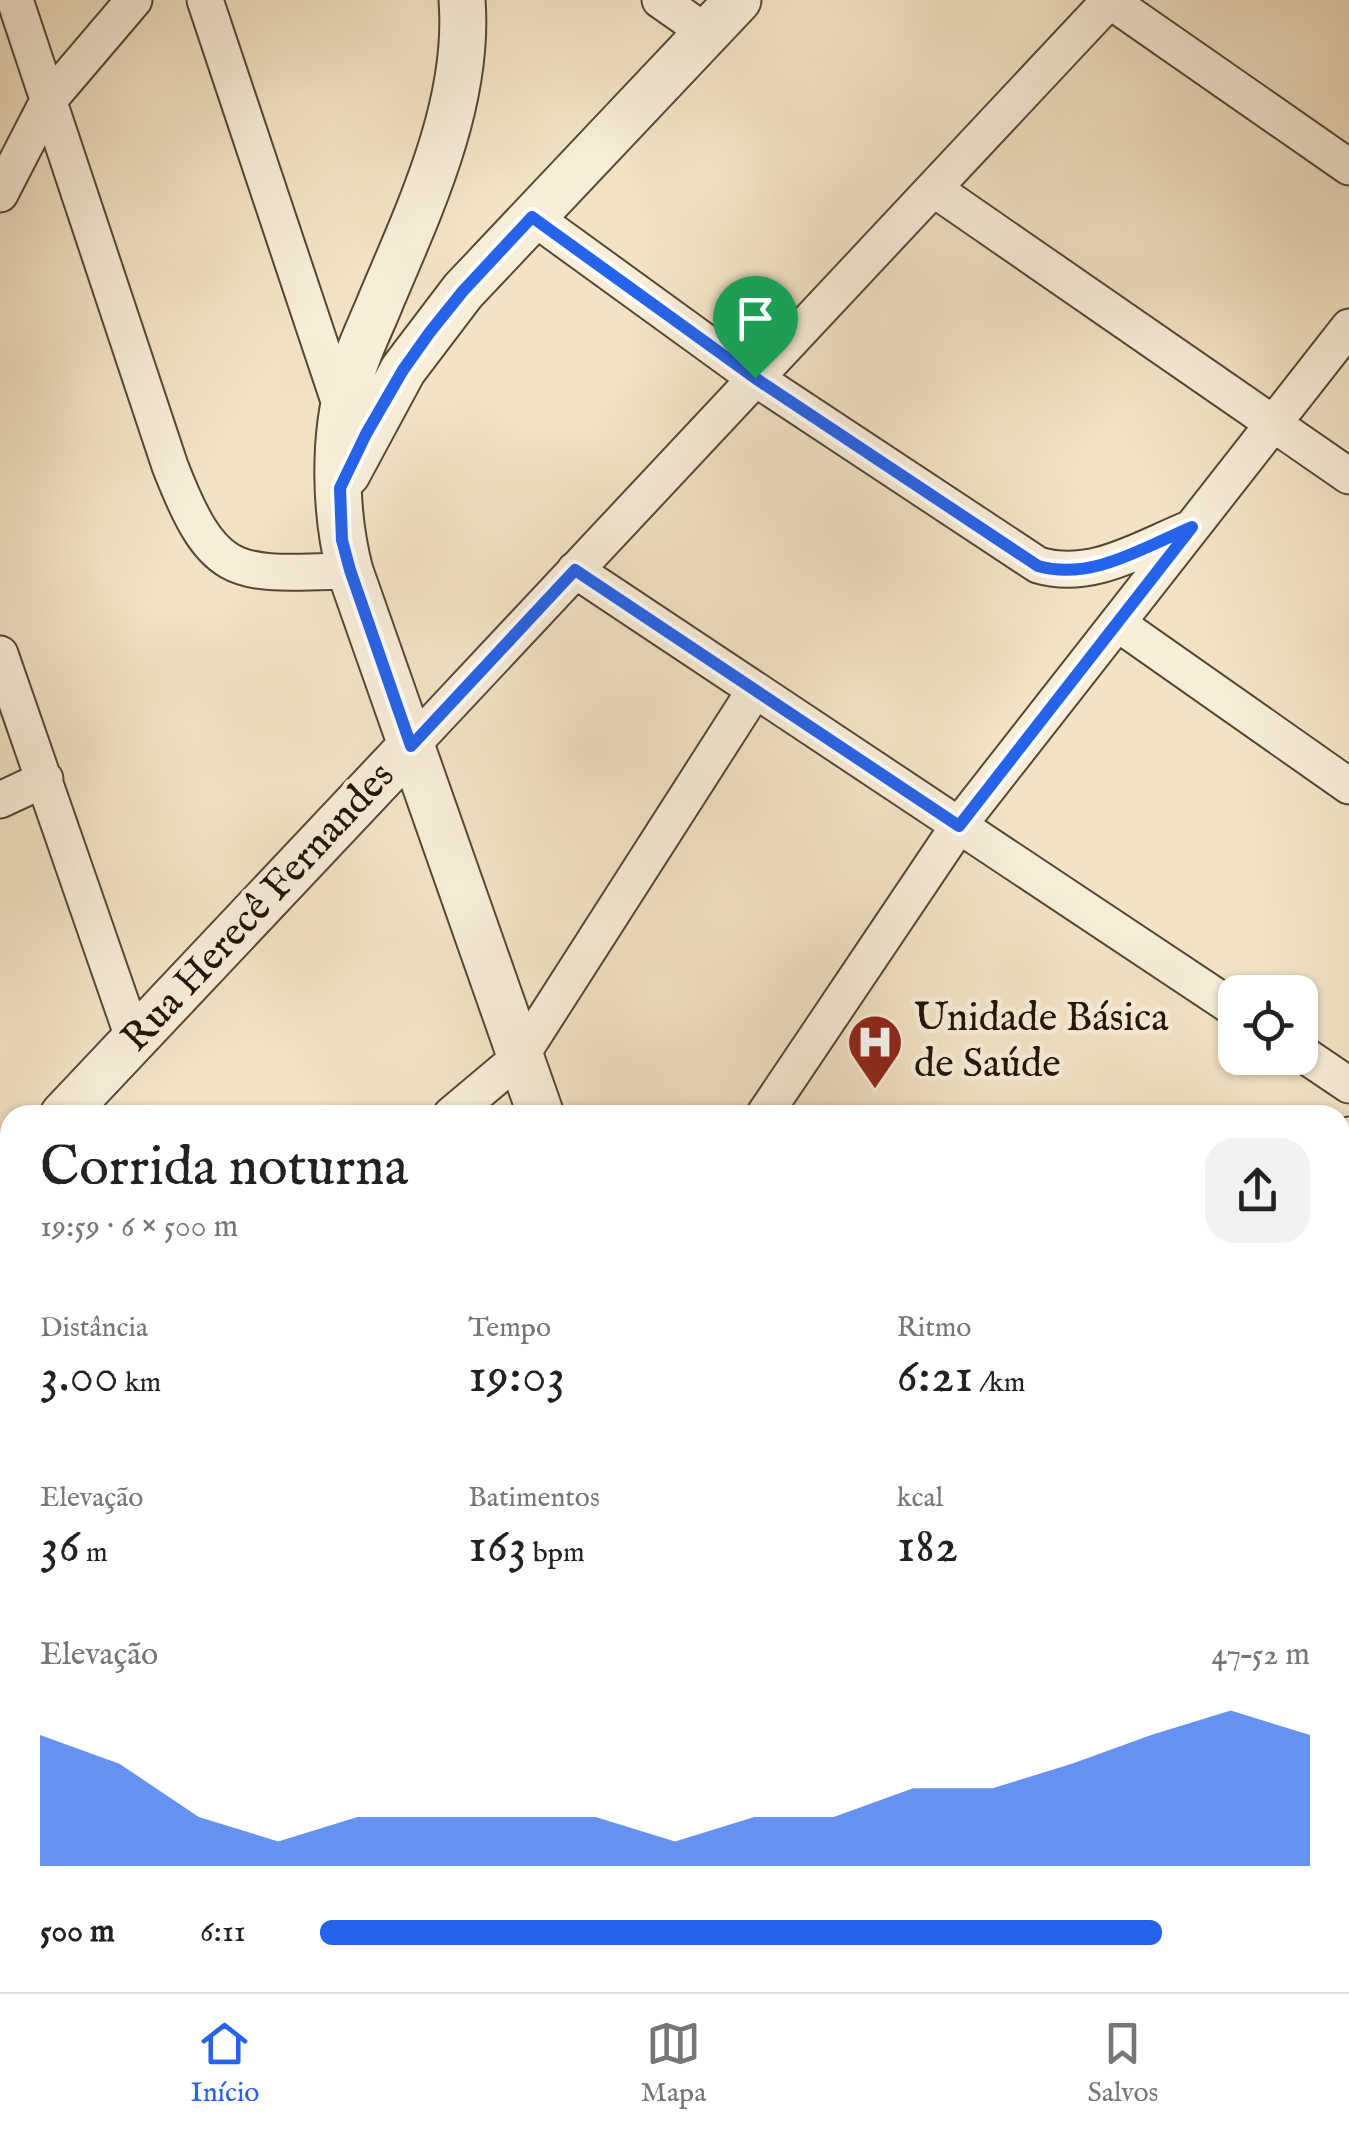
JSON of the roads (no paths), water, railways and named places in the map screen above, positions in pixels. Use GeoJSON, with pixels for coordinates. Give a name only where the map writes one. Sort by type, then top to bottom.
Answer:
{"type":"FeatureCollection","features":[{"type":"Feature","properties":{"kind":"street"},"geometry":{"type":"LineString","coordinates":[[15,0],[170,466],[202,534],[221,557],[242,569],[266,573],[350,570]]}},
{"type":"Feature","properties":{"kind":"street"},"geometry":{"type":"LineString","coordinates":[[0,194],[48,101],[134,0]]}},
{"type":"Feature","properties":{"kind":"street"},"geometry":{"type":"LineString","coordinates":[[205,0],[342,410]]}},
{"type":"Feature","properties":{"kind":"street"},"geometry":{"type":"LineString","coordinates":[[462,0],[462,56],[443,138],[356,361],[342,410],[342,540],[537,1105]]}},
{"type":"Feature","properties":{"kind":"street"},"geometry":{"type":"LineString","coordinates":[[660,0],[707,33]]}},
{"type":"Feature","properties":{"kind":"street"},"geometry":{"type":"LineString","coordinates":[[340,488],[403,370],[463,291],[738,0]]}},
{"type":"Feature","properties":{"kind":"street"},"geometry":{"type":"LineString","coordinates":[[1110,0],[1349,167]]}},
{"type":"Feature","properties":{"kind":"street","name":"Rua Herecê Fernandes"},"geometry":{"type":"LineString","coordinates":[[72,1105],[1110,0]]}},
{"type":"Feature","properties":{"kind":"street"},"geometry":{"type":"LineString","coordinates":[[934,189],[1349,476]]}},
{"type":"Feature","properties":{"kind":"street"},"geometry":{"type":"LineString","coordinates":[[532,217],[755,378],[1038,566],[1059,572],[1083,571],[1192,527]]}},
{"type":"Feature","properties":{"kind":"street"},"geometry":{"type":"LineString","coordinates":[[771,1105],[959,826],[1349,326]]}},
{"type":"Feature","properties":{"kind":"street"},"geometry":{"type":"LineString","coordinates":[[575,570],[1218,998]]}},
{"type":"Feature","properties":{"kind":"street"},"geometry":{"type":"LineString","coordinates":[[1117,623],[1349,786]]}},
{"type":"Feature","properties":{"kind":"street"},"geometry":{"type":"LineString","coordinates":[[0,654],[134,1040]]}},
{"type":"Feature","properties":{"kind":"street"},"geometry":{"type":"LineString","coordinates":[[462,1105],[520,1057],[755,690]]}},
{"type":"Feature","properties":{"kind":"street"},"geometry":{"type":"LineString","coordinates":[[0,800],[44,779]]}},
{"type":"Feature","properties":{"kind":"street"},"geometry":{"type":"LineString","coordinates":[[1318,1064],[1349,1085]]}},
{"type":"Feature","properties":{"kind":"place","name":"Unidade Básica de Saúde"},"geometry":{"type":"Point","coordinates":[875,1091]}}]}
